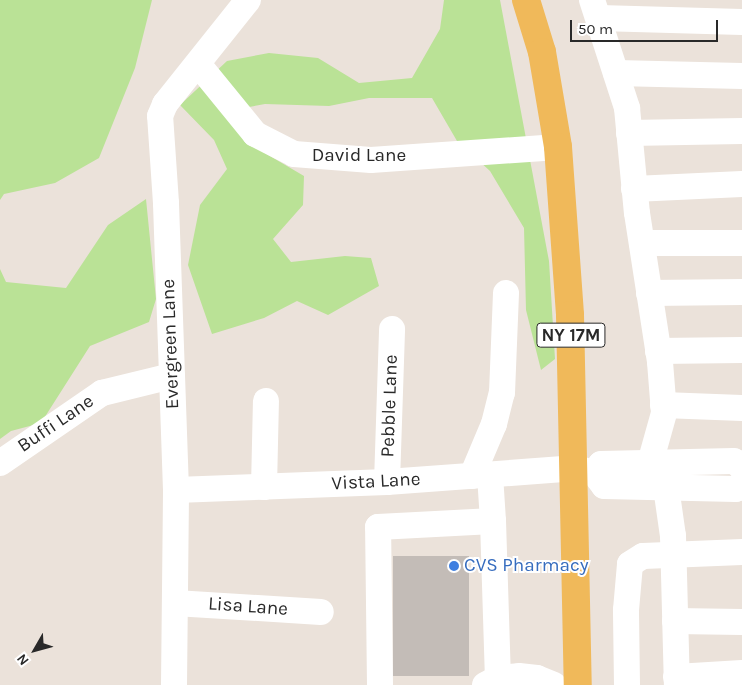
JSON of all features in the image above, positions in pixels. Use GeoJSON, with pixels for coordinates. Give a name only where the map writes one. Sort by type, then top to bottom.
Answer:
{"type":"FeatureCollection","features":[{"type":"Feature","properties":{"kind":"main road","name":"NY 17M"},"geometry":{"type":"LineString","coordinates":[[526,0],[542,52],[558,147],[570,315],[585,470],[578,685]]}},
{"type":"Feature","properties":{"kind":"street","name":"Evergreen Lane"},"geometry":{"type":"LineString","coordinates":[[174,685],[176,490],[160,116],[164,104],[248,0]]}},
{"type":"Feature","properties":{"kind":"street"},"geometry":{"type":"LineString","coordinates":[[650,463],[663,409],[658,351],[634,189],[627,108],[596,9],[742,22]]}},
{"type":"Feature","properties":{"kind":"street","name":"David Lane"},"geometry":{"type":"LineString","coordinates":[[198,64],[255,134],[294,154],[310,158],[371,160],[558,147]]}},
{"type":"Feature","properties":{"kind":"street"},"geometry":{"type":"LineString","coordinates":[[616,73],[742,76]]}},
{"type":"Feature","properties":{"kind":"street"},"geometry":{"type":"LineString","coordinates":[[629,133],[742,131]]}},
{"type":"Feature","properties":{"kind":"street"},"geometry":{"type":"LineString","coordinates":[[634,189],[742,184]]}},
{"type":"Feature","properties":{"kind":"street"},"geometry":{"type":"LineString","coordinates":[[642,244],[742,242]]}},
{"type":"Feature","properties":{"kind":"street"},"geometry":{"type":"LineString","coordinates":[[506,292],[502,393],[481,475],[493,521],[492,682],[537,678],[554,685]]}},
{"type":"Feature","properties":{"kind":"street"},"geometry":{"type":"LineString","coordinates":[[649,293],[742,292]]}},
{"type":"Feature","properties":{"kind":"street","name":"Pebble Lane"},"geometry":{"type":"LineString","coordinates":[[387,482],[392,329]]}},
{"type":"Feature","properties":{"kind":"street"},"geometry":{"type":"LineString","coordinates":[[658,351],[742,350]]}},
{"type":"Feature","properties":{"kind":"street","name":"Buffi Lane"},"geometry":{"type":"LineString","coordinates":[[0,463],[102,393],[172,376]]}},
{"type":"Feature","properties":{"kind":"street"},"geometry":{"type":"LineString","coordinates":[[264,487],[266,401]]}},
{"type":"Feature","properties":{"kind":"street"},"geometry":{"type":"LineString","coordinates":[[663,409],[742,408]]}},
{"type":"Feature","properties":{"kind":"street"},"geometry":{"type":"LineString","coordinates":[[742,467],[734,461],[601,464],[585,470],[604,486],[736,489],[742,483]]}},
{"type":"Feature","properties":{"kind":"street","name":"Vista Lane"},"geometry":{"type":"LineString","coordinates":[[176,490],[387,482],[585,470]]}},
{"type":"Feature","properties":{"kind":"street"},"geometry":{"type":"LineString","coordinates":[[666,487],[673,553],[677,681],[742,673]]}},
{"type":"Feature","properties":{"kind":"street"},"geometry":{"type":"LineString","coordinates":[[380,685],[378,527],[493,521]]}},
{"type":"Feature","properties":{"kind":"street"},"geometry":{"type":"LineString","coordinates":[[627,685],[626,610],[630,564],[642,556],[673,553],[742,552]]}},
{"type":"Feature","properties":{"kind":"street","name":"Lisa Lane"},"geometry":{"type":"LineString","coordinates":[[175,603],[321,612]]}},
{"type":"Feature","properties":{"kind":"street"},"geometry":{"type":"LineString","coordinates":[[675,622],[742,622]]}},
{"type":"Feature","properties":{"kind":"green space"},"geometry":{"type":"Polygon","coordinates":[[[0,0],[152,0],[135,68],[99,158],[55,183],[4,194],[0,200],[0,0]]]}},
{"type":"Feature","properties":{"kind":"green space"},"geometry":{"type":"Polygon","coordinates":[[[444,0],[500,0],[549,261],[555,359],[541,370],[526,310],[524,228],[490,171],[457,141],[432,98],[369,98],[329,106],[265,104],[227,111],[258,149],[304,176],[303,205],[273,239],[291,262],[345,256],[371,258],[379,286],[328,315],[297,301],[264,318],[212,334],[188,265],[200,205],[227,169],[214,140],[180,105],[227,61],[269,53],[318,58],[359,83],[412,78],[440,29],[444,0]]]}},
{"type":"Feature","properties":{"kind":"green space"},"geometry":{"type":"Polygon","coordinates":[[[146,199],[156,299],[149,322],[90,346],[41,423],[11,431],[0,439],[0,269],[6,282],[66,288],[108,225],[146,199]]]}},
{"type":"Feature","properties":{"kind":"building"},"geometry":{"type":"Polygon","coordinates":[[[393,556],[469,556],[469,676],[393,676],[393,556]]]}},
{"type":"Feature","properties":{"kind":"place","name":"CVS Pharmacy"},"geometry":{"type":"Point","coordinates":[454,566]}}]}
